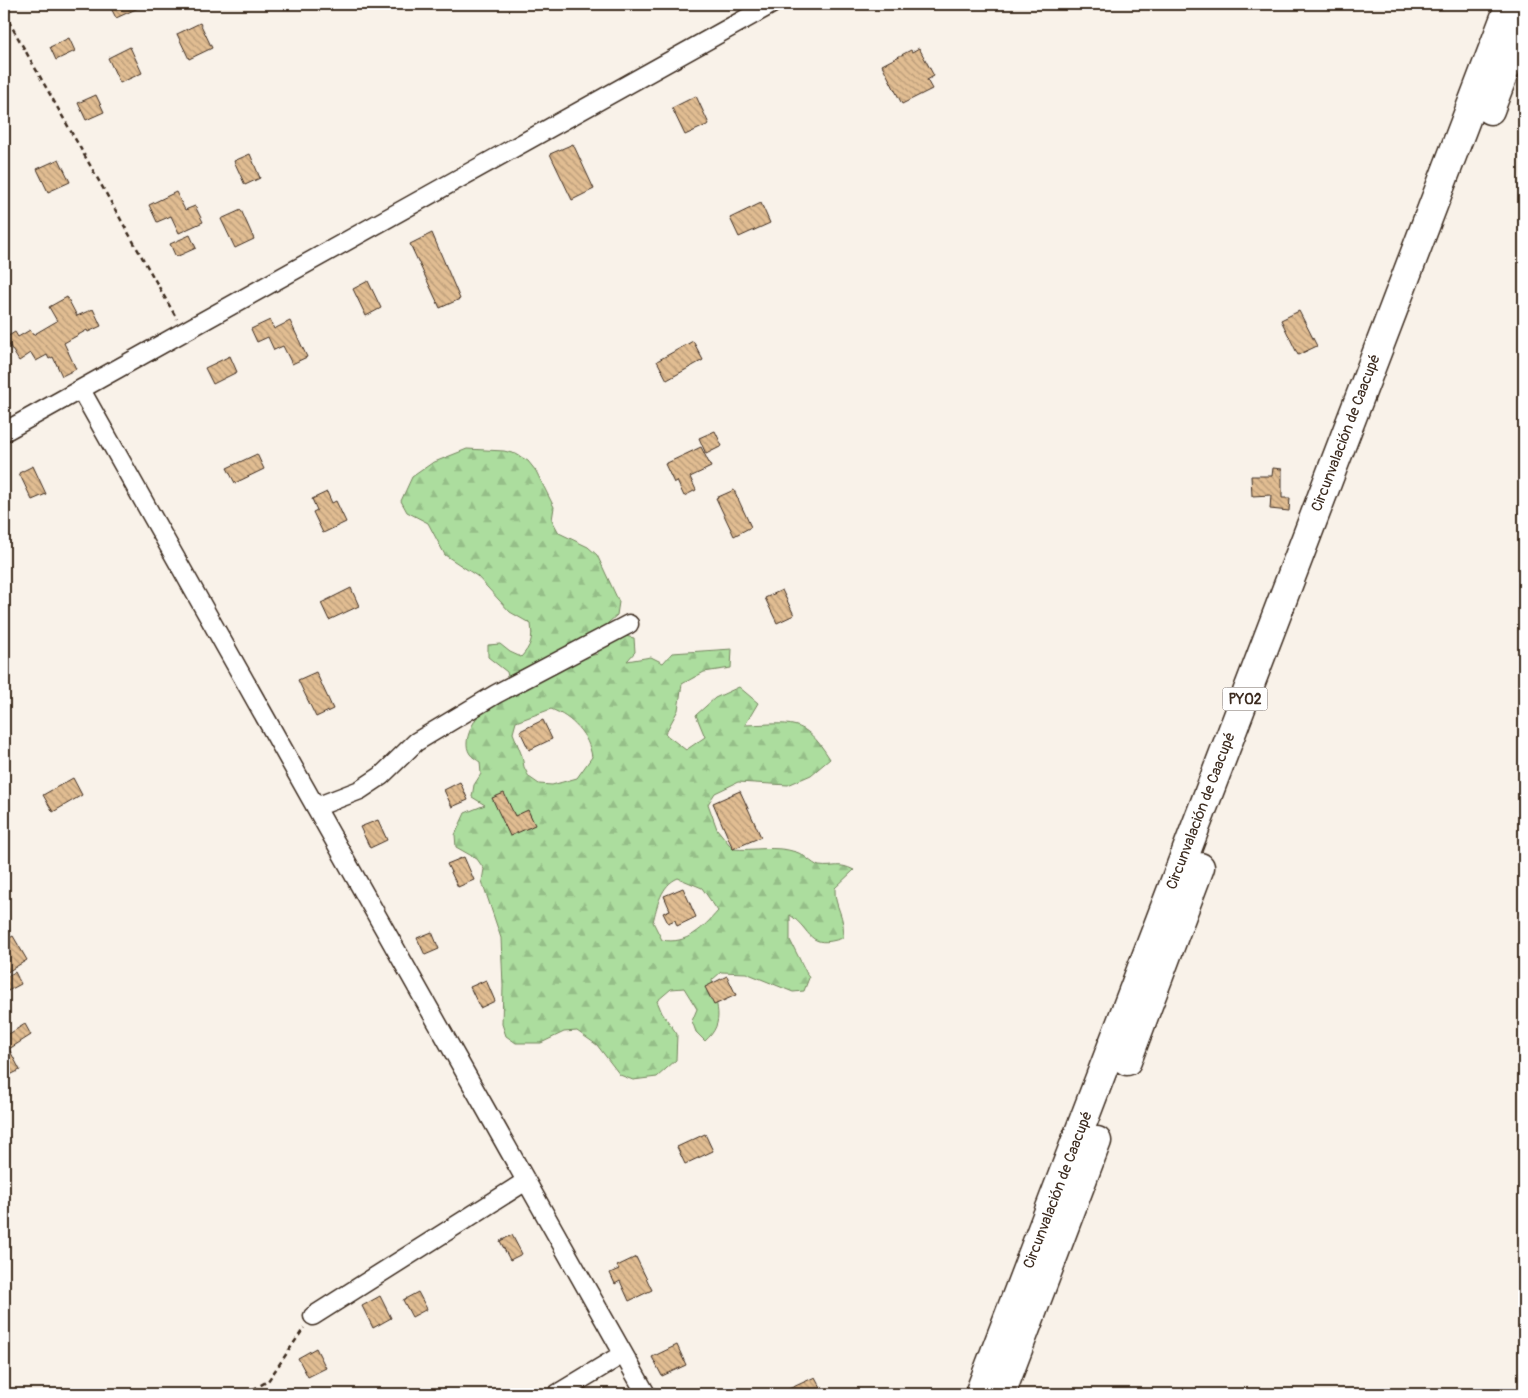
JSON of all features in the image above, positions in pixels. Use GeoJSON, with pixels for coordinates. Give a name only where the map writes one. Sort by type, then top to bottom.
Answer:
{"type":"FeatureCollection","features":[{"type":"Feature","properties":{"kind":"highway","name":"Circunvalación de Caacupé"},"geometry":{"type":"LineString","coordinates":[[979,1394],[1510,4]]}},
{"type":"Feature","properties":{"kind":"highway","name":"Circunvalación de Caacupé"},"geometry":{"type":"LineString","coordinates":[[1001,1394],[1311,572],[1524,20]]}},
{"type":"Feature","properties":{"kind":"street"},"geometry":{"type":"LineString","coordinates":[[4,432],[772,4]]}},
{"type":"Feature","properties":{"kind":"street"},"geometry":{"type":"LineString","coordinates":[[81,390],[646,1394]]}},
{"type":"Feature","properties":{"kind":"street"},"geometry":{"type":"LineString","coordinates":[[316,807],[360,790],[381,776],[416,742],[496,694],[629,624]]}},
{"type":"Feature","properties":{"kind":"street"},"geometry":{"type":"LineString","coordinates":[[312,1316],[526,1181]]}},
{"type":"Feature","properties":{"kind":"street"},"geometry":{"type":"LineString","coordinates":[[557,1394],[623,1354]]}},
{"type":"Feature","properties":{"kind":"path"},"geometry":{"type":"LineString","coordinates":[[4,13],[184,333]]}},
{"type":"Feature","properties":{"kind":"path"},"geometry":{"type":"LineString","coordinates":[[245,1394],[268,1381],[312,1316]]}},
{"type":"Feature","properties":{"kind":"green space"},"geometry":{"type":"Polygon","coordinates":[[[467,449],[504,451],[516,454],[528,461],[536,471],[554,507],[552,520],[559,533],[588,547],[597,555],[619,602],[617,615],[608,623],[601,634],[574,659],[598,654],[596,641],[621,635],[634,638],[635,652],[627,661],[651,657],[663,663],[672,653],[732,649],[731,668],[704,672],[682,684],[678,710],[665,734],[686,750],[705,737],[696,715],[715,698],[739,687],[758,703],[745,725],[785,724],[804,729],[821,745],[830,759],[811,775],[788,785],[738,782],[715,793],[708,804],[717,829],[733,849],[788,850],[799,853],[819,866],[840,866],[854,870],[835,888],[836,901],[843,923],[843,938],[823,942],[816,940],[790,915],[790,940],[809,978],[804,991],[793,992],[746,973],[721,972],[712,980],[718,1020],[712,1034],[705,1041],[696,1032],[692,1021],[697,1009],[684,988],[671,989],[657,1001],[662,1013],[677,1034],[676,1060],[657,1077],[633,1080],[620,1075],[597,1045],[577,1031],[564,1032],[541,1043],[516,1043],[506,1036],[502,1024],[501,938],[482,881],[484,869],[477,859],[456,847],[455,835],[465,813],[485,805],[472,797],[474,785],[481,774],[480,762],[471,755],[467,748],[467,740],[472,725],[489,698],[511,691],[507,672],[488,657],[488,645],[500,644],[510,652],[521,657],[530,642],[532,634],[531,624],[510,612],[477,576],[445,555],[428,523],[407,512],[401,501],[412,477],[432,463],[467,449]],[[551,709],[516,722],[513,733],[529,777],[539,784],[552,785],[577,778],[592,757],[587,741],[578,728],[559,712],[551,709]],[[678,878],[672,881],[664,891],[658,903],[653,922],[662,940],[671,941],[687,938],[700,929],[718,911],[702,888],[678,878]]]}},
{"type":"Feature","properties":{"kind":"building"},"geometry":{"type":"Polygon","coordinates":[[[109,4],[147,4],[116,18],[109,4]]]}},
{"type":"Feature","properties":{"kind":"building"},"geometry":{"type":"Polygon","coordinates":[[[200,23],[212,48],[189,59],[177,34],[200,23]]]}},
{"type":"Feature","properties":{"kind":"building"},"geometry":{"type":"Polygon","coordinates":[[[69,38],[75,51],[56,60],[50,47],[69,38]]]}},
{"type":"Feature","properties":{"kind":"building"},"geometry":{"type":"Polygon","coordinates":[[[130,47],[142,73],[120,83],[108,58],[130,47]]]}},
{"type":"Feature","properties":{"kind":"building"},"geometry":{"type":"Polygon","coordinates":[[[919,48],[934,76],[927,80],[932,89],[902,104],[882,65],[911,50],[912,52],[919,48]]]}},
{"type":"Feature","properties":{"kind":"building"},"geometry":{"type":"Polygon","coordinates":[[[96,95],[104,112],[86,120],[78,103],[96,95]]]}},
{"type":"Feature","properties":{"kind":"building"},"geometry":{"type":"Polygon","coordinates":[[[696,96],[709,124],[685,135],[672,108],[696,96]]]}},
{"type":"Feature","properties":{"kind":"building"},"geometry":{"type":"Polygon","coordinates":[[[573,144],[594,189],[572,200],[550,154],[573,144]]]}},
{"type":"Feature","properties":{"kind":"building"},"geometry":{"type":"Polygon","coordinates":[[[250,154],[260,178],[245,185],[234,161],[250,154]]]}},
{"type":"Feature","properties":{"kind":"building"},"geometry":{"type":"Polygon","coordinates":[[[59,159],[70,182],[48,192],[37,169],[59,159]]]}},
{"type":"Feature","properties":{"kind":"building"},"geometry":{"type":"Polygon","coordinates":[[[176,192],[185,210],[195,206],[203,222],[179,233],[171,216],[157,222],[149,205],[176,192]]]}},
{"type":"Feature","properties":{"kind":"building"},"geometry":{"type":"Polygon","coordinates":[[[761,203],[770,223],[739,237],[730,218],[761,203]]]}},
{"type":"Feature","properties":{"kind":"building"},"geometry":{"type":"Polygon","coordinates":[[[241,210],[254,239],[235,248],[221,219],[241,210]]]}},
{"type":"Feature","properties":{"kind":"building"},"geometry":{"type":"Polygon","coordinates":[[[432,233],[460,299],[440,308],[410,244],[432,233]]]}},
{"type":"Feature","properties":{"kind":"building"},"geometry":{"type":"Polygon","coordinates":[[[190,235],[196,248],[176,257],[170,244],[190,235]]]}},
{"type":"Feature","properties":{"kind":"building"},"geometry":{"type":"Polygon","coordinates":[[[368,281],[381,308],[366,316],[353,289],[368,281]]]}},
{"type":"Feature","properties":{"kind":"building"},"geometry":{"type":"Polygon","coordinates":[[[67,297],[77,316],[93,309],[101,326],[88,332],[87,330],[64,343],[76,369],[62,376],[53,357],[49,359],[47,355],[36,361],[31,353],[19,361],[5,338],[15,332],[18,337],[30,330],[33,335],[57,321],[49,307],[67,297]]]}},
{"type":"Feature","properties":{"kind":"building"},"geometry":{"type":"Polygon","coordinates":[[[1299,311],[1317,346],[1298,355],[1281,320],[1299,311]]]}},
{"type":"Feature","properties":{"kind":"building"},"geometry":{"type":"Polygon","coordinates":[[[270,320],[274,329],[290,321],[307,357],[292,364],[283,346],[274,350],[268,337],[257,342],[251,329],[270,320]]]}},
{"type":"Feature","properties":{"kind":"building"},"geometry":{"type":"Polygon","coordinates":[[[693,341],[703,360],[667,380],[657,361],[693,341]]]}},
{"type":"Feature","properties":{"kind":"building"},"geometry":{"type":"Polygon","coordinates":[[[230,356],[237,372],[213,384],[205,368],[230,356]]]}},
{"type":"Feature","properties":{"kind":"building"},"geometry":{"type":"Polygon","coordinates":[[[715,431],[722,446],[706,454],[699,438],[715,431]]]}},
{"type":"Feature","properties":{"kind":"building"},"geometry":{"type":"Polygon","coordinates":[[[701,447],[711,467],[690,477],[696,490],[684,496],[677,481],[674,483],[665,464],[701,447]]]}},
{"type":"Feature","properties":{"kind":"building"},"geometry":{"type":"Polygon","coordinates":[[[257,454],[264,469],[235,483],[227,468],[257,454]]]}},
{"type":"Feature","properties":{"kind":"building"},"geometry":{"type":"Polygon","coordinates":[[[33,466],[46,494],[32,500],[19,473],[33,466]]]}},
{"type":"Feature","properties":{"kind":"building"},"geometry":{"type":"Polygon","coordinates":[[[1273,468],[1282,469],[1282,498],[1290,498],[1289,511],[1270,509],[1271,495],[1252,496],[1251,476],[1272,476],[1273,468]]]}},
{"type":"Feature","properties":{"kind":"building"},"geometry":{"type":"Polygon","coordinates":[[[734,490],[751,527],[734,536],[716,498],[734,490]]]}},
{"type":"Feature","properties":{"kind":"building"},"geometry":{"type":"Polygon","coordinates":[[[327,492],[332,503],[336,501],[346,522],[323,533],[313,512],[317,510],[312,499],[327,492]]]}},
{"type":"Feature","properties":{"kind":"building"},"geometry":{"type":"Polygon","coordinates":[[[351,588],[359,606],[329,620],[321,603],[351,588]]]}},
{"type":"Feature","properties":{"kind":"building"},"geometry":{"type":"Polygon","coordinates":[[[782,590],[794,615],[777,623],[765,598],[782,590]]]}},
{"type":"Feature","properties":{"kind":"building"},"geometry":{"type":"Polygon","coordinates":[[[316,672],[333,709],[316,717],[298,680],[316,672]]]}},
{"type":"Feature","properties":{"kind":"building"},"geometry":{"type":"Polygon","coordinates":[[[543,720],[552,739],[529,750],[520,731],[543,720]]]}},
{"type":"Feature","properties":{"kind":"building"},"geometry":{"type":"Polygon","coordinates":[[[73,778],[82,795],[53,812],[43,795],[73,778]]]}},
{"type":"Feature","properties":{"kind":"building"},"geometry":{"type":"Polygon","coordinates":[[[460,782],[468,800],[452,807],[444,790],[460,782]]]}},
{"type":"Feature","properties":{"kind":"building"},"geometry":{"type":"Polygon","coordinates":[[[740,791],[761,837],[733,849],[713,803],[740,791]]]}},
{"type":"Feature","properties":{"kind":"building"},"geometry":{"type":"Polygon","coordinates":[[[504,793],[515,816],[528,810],[535,825],[510,836],[492,798],[504,793]]]}},
{"type":"Feature","properties":{"kind":"building"},"geometry":{"type":"Polygon","coordinates":[[[378,820],[387,840],[370,848],[360,827],[378,820]]]}},
{"type":"Feature","properties":{"kind":"building"},"geometry":{"type":"Polygon","coordinates":[[[464,857],[474,880],[458,887],[447,864],[464,857]]]}},
{"type":"Feature","properties":{"kind":"building"},"geometry":{"type":"Polygon","coordinates":[[[683,888],[696,917],[677,926],[675,920],[668,923],[663,913],[670,910],[664,896],[683,888]]]}},
{"type":"Feature","properties":{"kind":"building"},"geometry":{"type":"Polygon","coordinates":[[[432,932],[439,949],[425,955],[417,938],[432,932]]]}},
{"type":"Feature","properties":{"kind":"building"},"geometry":{"type":"Polygon","coordinates":[[[13,936],[27,960],[4,974],[4,941],[13,936]]]}},
{"type":"Feature","properties":{"kind":"building"},"geometry":{"type":"Polygon","coordinates":[[[15,972],[21,984],[4,993],[4,978],[15,972]]]}},
{"type":"Feature","properties":{"kind":"building"},"geometry":{"type":"Polygon","coordinates":[[[727,976],[736,995],[714,1005],[705,987],[727,976]]]}},
{"type":"Feature","properties":{"kind":"building"},"geometry":{"type":"Polygon","coordinates":[[[486,980],[495,1001],[480,1008],[470,987],[486,980]]]}},
{"type":"Feature","properties":{"kind":"building"},"geometry":{"type":"Polygon","coordinates":[[[25,1024],[31,1035],[9,1049],[20,1070],[8,1076],[4,1068],[4,1037],[25,1024]]]}},
{"type":"Feature","properties":{"kind":"building"},"geometry":{"type":"Polygon","coordinates":[[[705,1134],[713,1151],[685,1164],[677,1147],[705,1134]]]}},
{"type":"Feature","properties":{"kind":"building"},"geometry":{"type":"Polygon","coordinates":[[[512,1235],[522,1254],[510,1260],[500,1241],[512,1235]]]}},
{"type":"Feature","properties":{"kind":"building"},"geometry":{"type":"Polygon","coordinates":[[[636,1257],[652,1290],[629,1301],[620,1281],[615,1284],[610,1273],[619,1269],[617,1266],[636,1257]]]}},
{"type":"Feature","properties":{"kind":"building"},"geometry":{"type":"Polygon","coordinates":[[[418,1292],[427,1309],[412,1317],[403,1300],[418,1292]]]}},
{"type":"Feature","properties":{"kind":"building"},"geometry":{"type":"Polygon","coordinates":[[[380,1296],[391,1318],[373,1328],[362,1306],[380,1296]]]}},
{"type":"Feature","properties":{"kind":"building"},"geometry":{"type":"Polygon","coordinates":[[[677,1345],[686,1365],[662,1376],[652,1357],[677,1345]]]}},
{"type":"Feature","properties":{"kind":"building"},"geometry":{"type":"Polygon","coordinates":[[[316,1348],[326,1368],[308,1377],[298,1358],[316,1348]]]}},
{"type":"Feature","properties":{"kind":"building"},"geometry":{"type":"Polygon","coordinates":[[[815,1377],[824,1394],[778,1394],[815,1377]]]}}]}
